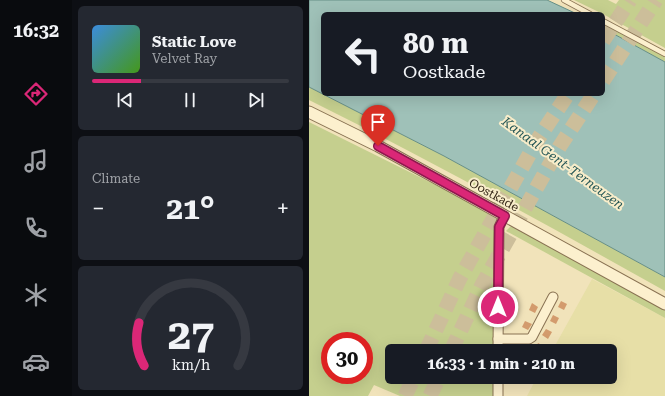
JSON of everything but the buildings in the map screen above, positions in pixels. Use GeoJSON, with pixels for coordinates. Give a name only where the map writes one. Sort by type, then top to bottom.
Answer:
{"type":"FeatureCollection","features":[{"type":"Feature","properties":{"kind":"street","name":"Oostkade"},"geometry":{"type":"LineString","coordinates":[[309,112],[378,146],[665,304]]}},
{"type":"Feature","properties":{"kind":"street"},"geometry":{"type":"LineString","coordinates":[[498,344],[499,227],[505,216]]}},
{"type":"Feature","properties":{"kind":"street"},"geometry":{"type":"LineString","coordinates":[[498,339],[529,339],[532,337],[553,297]]}},
{"type":"Feature","properties":{"kind":"street"},"geometry":{"type":"LineString","coordinates":[[498,384],[498,396]]}},
{"type":"Feature","properties":{"kind":"lane"},"geometry":{"type":"LineString","coordinates":[[564,0],[586,12]]}},
{"type":"Feature","properties":{"kind":"lane"},"geometry":{"type":"LineString","coordinates":[[605,22],[665,54]]}},
{"type":"Feature","properties":{"kind":"shaded area"},"geometry":{"type":"Polygon","coordinates":[[[592,279],[665,318],[665,396],[527,396],[533,384],[617,384],[617,344],[556,344],[592,279]]]}},
{"type":"Feature","properties":{"kind":"green space"},"geometry":{"type":"Polygon","coordinates":[[[574,0],[608,0],[616,4],[619,0],[665,0],[665,48],[605,15],[605,12],[599,12],[574,0]]]}},
{"type":"Feature","properties":{"kind":"green space"},"geometry":{"type":"Polygon","coordinates":[[[605,24],[665,56],[665,62],[605,29],[605,24]]]}},
{"type":"Feature","properties":{"kind":"green space"},"geometry":{"type":"Polygon","coordinates":[[[309,87],[321,93],[321,96],[327,96],[444,156],[665,277],[665,291],[444,169],[309,100],[309,87]]]}},
{"type":"Feature","properties":{"kind":"green space"},"geometry":{"type":"Polygon","coordinates":[[[309,122],[492,213],[494,219],[492,223],[496,241],[494,344],[385,344],[385,384],[494,384],[494,396],[400,396],[374,385],[368,396],[309,396],[309,122]]]}},
{"type":"Feature","properties":{"kind":"green space"},"geometry":{"type":"Polygon","coordinates":[[[510,227],[515,227],[665,308],[665,318],[506,231],[510,227]]]}},
{"type":"Feature","properties":{"kind":"water"},"geometry":{"type":"Polygon","coordinates":[[[309,0],[547,0],[573,12],[321,12],[321,93],[309,87],[309,0]]]}},
{"type":"Feature","properties":{"kind":"water","name":"Kanaal Gent-Terneuzen"},"geometry":{"type":"Polygon","coordinates":[[[605,29],[665,62],[665,277],[444,156],[327,96],[605,96],[605,29]]]}},
{"type":"Feature","properties":{"kind":"tunnel"},"geometry":{"type":"LineString","coordinates":[[605,38],[630,0]]}},
{"type":"Feature","properties":{"kind":"tunnel"},"geometry":{"type":"LineString","coordinates":[[605,78],[656,0]]}},
{"type":"Feature","properties":{"kind":"tunnel"},"geometry":{"type":"LineString","coordinates":[[429,344],[460,278],[538,139],[567,96]]}},
{"type":"Feature","properties":{"kind":"tunnel"},"geometry":{"type":"LineString","coordinates":[[454,344],[482,285],[560,146],[593,96]]}},
{"type":"Feature","properties":{"kind":"tunnel"},"geometry":{"type":"LineString","coordinates":[[405,396],[411,384]]}},
{"type":"Feature","properties":{"kind":"tunnel"},"geometry":{"type":"LineString","coordinates":[[430,396],[436,384]]}},
{"type":"Feature","properties":{"kind":"route"},"geometry":{"type":"LineString","coordinates":[[378,146],[505,216],[499,227],[498,307]]}}]}
